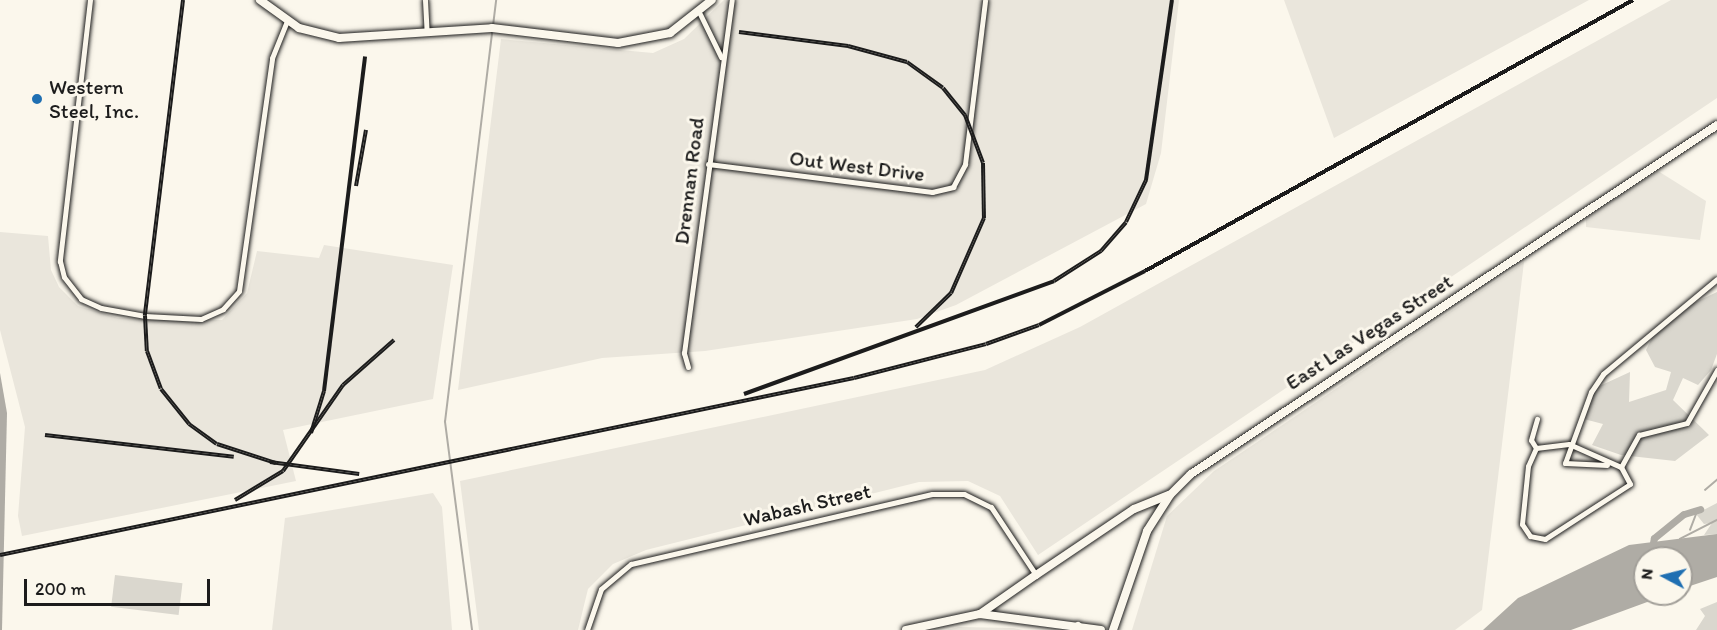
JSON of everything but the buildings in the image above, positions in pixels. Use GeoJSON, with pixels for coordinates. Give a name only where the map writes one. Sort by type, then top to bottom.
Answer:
{"type":"FeatureCollection","features":[{"type":"Feature","properties":{"kind":"main road"},"geometry":{"type":"LineString","coordinates":[[260,0],[287,21],[339,38],[478,28],[640,42],[700,14],[712,0]]}},
{"type":"Feature","properties":{"kind":"main road","name":"East Las Vegas Street"},"geometry":{"type":"LineString","coordinates":[[1113,630],[1138,551],[1170,495],[1238,440],[1717,125]]}},
{"type":"Feature","properties":{"kind":"main road"},"geometry":{"type":"LineString","coordinates":[[980,614],[1134,509],[1170,495]]}},
{"type":"Feature","properties":{"kind":"main road"},"geometry":{"type":"LineString","coordinates":[[906,630],[980,614],[1101,630]]}},
{"type":"Feature","properties":{"kind":"street"},"geometry":{"type":"LineString","coordinates":[[90,0],[60,261],[64,277],[81,299],[138,315],[201,319],[223,309],[239,291],[272,58],[287,21]]}},
{"type":"Feature","properties":{"kind":"street"},"geometry":{"type":"LineString","coordinates":[[425,0],[427,33]]}},
{"type":"Feature","properties":{"kind":"street","name":"Drennan Road"},"geometry":{"type":"LineString","coordinates":[[688,367],[684,353],[722,58],[732,0]]}},
{"type":"Feature","properties":{"kind":"street","name":"Out West Drive"},"geometry":{"type":"LineString","coordinates":[[708,164],[932,192],[953,188],[965,164],[985,0]]}},
{"type":"Feature","properties":{"kind":"street"},"geometry":{"type":"LineString","coordinates":[[700,14],[722,58]]}},
{"type":"Feature","properties":{"kind":"street"},"geometry":{"type":"LineString","coordinates":[[1621,467],[1565,463],[1569,444],[1603,374],[1717,279]]}},
{"type":"Feature","properties":{"kind":"street"},"geometry":{"type":"LineString","coordinates":[[1621,467],[1639,435],[1686,423],[1717,370]]}},
{"type":"Feature","properties":{"kind":"street"},"geometry":{"type":"LineString","coordinates":[[1536,448],[1531,440],[1537,419]]}},
{"type":"Feature","properties":{"kind":"street"},"geometry":{"type":"LineString","coordinates":[[1536,448],[1569,444],[1607,465]]}},
{"type":"Feature","properties":{"kind":"street"},"geometry":{"type":"LineString","coordinates":[[1536,448],[1528,466],[1522,524],[1530,536],[1545,539],[1624,492],[1630,484],[1621,467]]}},
{"type":"Feature","properties":{"kind":"street","name":"Wabash Street"},"geometry":{"type":"LineString","coordinates":[[587,630],[600,589],[631,564],[940,493],[964,494],[991,507],[1036,575]]}},
{"type":"Feature","properties":{"kind":"shaded area"},"geometry":{"type":"Polygon","coordinates":[[[724,0],[1179,0],[1161,153],[1146,204],[956,305],[917,319],[705,351],[602,358],[458,390],[501,39],[653,53],[684,39],[724,0]]]}},
{"type":"Feature","properties":{"kind":"shaded area"},"geometry":{"type":"Polygon","coordinates":[[[1284,0],[1589,0],[1334,138],[1284,0]]]}},
{"type":"Feature","properties":{"kind":"shaded area"},"geometry":{"type":"Polygon","coordinates":[[[1671,0],[1717,0],[1717,98],[1038,555],[1000,496],[968,481],[919,482],[646,550],[613,564],[588,589],[578,630],[479,630],[460,481],[985,370],[1080,327],[1671,0]]]}},
{"type":"Feature","properties":{"kind":"shaded area"},"geometry":{"type":"Polygon","coordinates":[[[1658,171],[1706,201],[1700,240],[1586,227],[1586,218],[1658,171]]]}},
{"type":"Feature","properties":{"kind":"shaded area"},"geometry":{"type":"Polygon","coordinates":[[[0,232],[48,236],[51,270],[59,287],[78,306],[118,318],[222,320],[247,293],[257,251],[319,258],[324,245],[453,265],[433,399],[283,430],[296,481],[22,536],[18,516],[25,427],[0,330],[0,232]]]}},
{"type":"Feature","properties":{"kind":"shaded area"},"geometry":{"type":"Polygon","coordinates":[[[1524,262],[1482,610],[1455,630],[1132,630],[1167,516],[1214,471],[1524,262]]]}},
{"type":"Feature","properties":{"kind":"shaded area"},"geometry":{"type":"Polygon","coordinates":[[[1717,292],[1717,354],[1711,370],[1698,385],[1683,378],[1673,400],[1709,435],[1675,461],[1621,455],[1592,445],[1603,424],[1580,418],[1593,389],[1630,372],[1629,402],[1666,390],[1671,372],[1655,367],[1646,350],[1656,330],[1683,308],[1717,292]]]}},
{"type":"Feature","properties":{"kind":"shaded area"},"geometry":{"type":"Polygon","coordinates":[[[0,373],[7,413],[2,630],[0,630],[0,373]]]}},
{"type":"Feature","properties":{"kind":"shaded area"},"geometry":{"type":"Polygon","coordinates":[[[433,493],[442,507],[452,630],[272,630],[285,518],[433,493]]]}},
{"type":"Feature","properties":{"kind":"shaded area"},"geometry":{"type":"Polygon","coordinates":[[[1717,503],[1717,534],[1704,535],[1712,523],[1704,524],[1696,514],[1717,503]]]}},
{"type":"Feature","properties":{"kind":"shaded area"},"geometry":{"type":"Polygon","coordinates":[[[1717,534],[1717,577],[1693,585],[1693,546],[1633,546],[1633,606],[1636,606],[1571,630],[1483,630],[1518,598],[1629,545],[1717,534]]]}},
{"type":"Feature","properties":{"kind":"shaded area"},"geometry":{"type":"Polygon","coordinates":[[[115,575],[182,583],[179,615],[111,607],[115,575]]]}},
{"type":"Feature","properties":{"kind":"shaded area"},"geometry":{"type":"Polygon","coordinates":[[[1717,602],[1717,630],[1696,630],[1705,616],[1700,609],[1717,602]]]}},
{"type":"Feature","properties":{"kind":"shaded area"},"geometry":{"type":"Polygon","coordinates":[[[959,627],[1013,628],[1023,630],[946,630],[959,627]]]}},
{"type":"Feature","properties":{"kind":"waterway"},"geometry":{"type":"LineString","coordinates":[[493,26],[496,0]]}},
{"type":"Feature","properties":{"kind":"waterway"},"geometry":{"type":"LineString","coordinates":[[472,630],[445,422],[492,31]]}},
{"type":"Feature","properties":{"kind":"waterway"},"geometry":{"type":"LineString","coordinates":[[1705,490],[1717,480]]}},
{"type":"Feature","properties":{"kind":"waterway"},"geometry":{"type":"LineString","coordinates":[[1652,546],[1654,538],[1684,514],[1700,509]]}},
{"type":"Feature","properties":{"kind":"waterway"},"geometry":{"type":"LineString","coordinates":[[1690,530],[1696,514]]}},
{"type":"Feature","properties":{"kind":"waterway"},"geometry":{"type":"LineString","coordinates":[[1680,539],[1717,520]]}},
{"type":"Feature","properties":{"kind":"railway"},"geometry":{"type":"LineString","coordinates":[[183,0],[145,316],[147,351],[161,389],[189,424],[217,444],[276,463]]}},
{"type":"Feature","properties":{"kind":"railway"},"geometry":{"type":"LineString","coordinates":[[744,394],[1054,281],[1101,251],[1126,222],[1146,180],[1172,0]]}},
{"type":"Feature","properties":{"kind":"railway"},"geometry":{"type":"LineString","coordinates":[[0,555],[854,378],[986,344],[1039,325],[1145,271],[1633,0]]}},
{"type":"Feature","properties":{"kind":"railway"},"geometry":{"type":"LineString","coordinates":[[739,32],[848,46],[907,62],[943,88],[965,115],[983,163],[984,218],[951,293],[916,327]]}},
{"type":"Feature","properties":{"kind":"railway"},"geometry":{"type":"LineString","coordinates":[[311,433],[324,391],[365,57]]}},
{"type":"Feature","properties":{"kind":"railway"},"geometry":{"type":"LineString","coordinates":[[356,186],[366,130]]}},
{"type":"Feature","properties":{"kind":"railway"},"geometry":{"type":"LineString","coordinates":[[235,500],[283,471],[343,385],[394,340]]}},
{"type":"Feature","properties":{"kind":"railway"},"geometry":{"type":"LineString","coordinates":[[45,435],[234,457]]}},
{"type":"Feature","properties":{"kind":"railway"},"geometry":{"type":"LineString","coordinates":[[270,462],[359,474]]}},
{"type":"Feature","properties":{"kind":"place","name":"Western Steel, Inc."},"geometry":{"type":"Point","coordinates":[37,99]}}]}
